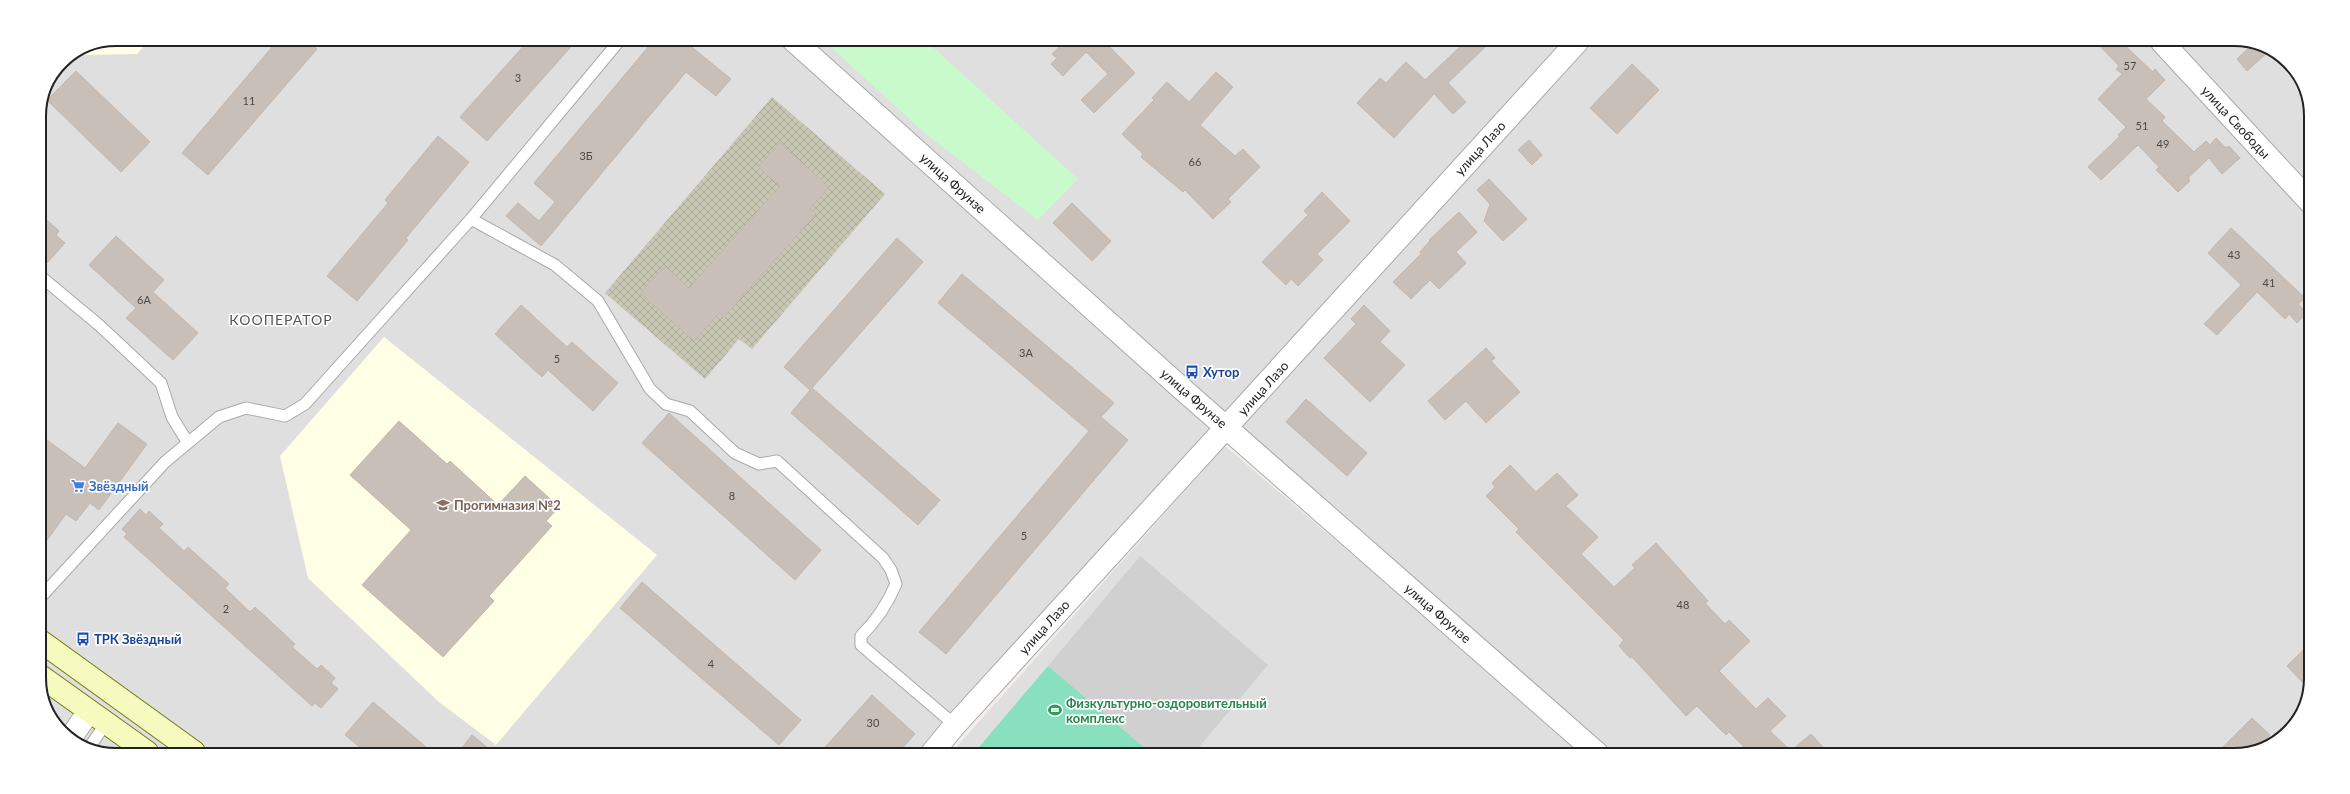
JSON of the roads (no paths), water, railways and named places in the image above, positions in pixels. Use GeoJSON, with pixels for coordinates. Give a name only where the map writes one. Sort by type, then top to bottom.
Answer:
{"type":"FeatureCollection","features":[{"type":"Feature","properties":{"kind":"street","name":"улица Фрунзе"},"geometry":{"type":"LineString","coordinates":[[800,46],[1227,427],[1591,748]]}},
{"type":"Feature","properties":{"kind":"street","name":"улица Лазо"},"geometry":{"type":"LineString","coordinates":[[936,748],[955,725],[1573,46]]}},
{"type":"Feature","properties":{"kind":"street","name":"улица Свободы"},"geometry":{"type":"LineString","coordinates":[[2166,46],[2304,196]]}},
{"type":"Feature","properties":{"kind":"street"},"geometry":{"type":"LineString","coordinates":[[46,645],[188,748]]}},
{"type":"Feature","properties":{"kind":"street"},"geometry":{"type":"LineString","coordinates":[[46,680],[141,748]]}},
{"type":"Feature","properties":{"kind":"street"},"geometry":{"type":"LineString","coordinates":[[74,734],[89,710]]}},
{"type":"Feature","properties":{"kind":"lane"},"geometry":{"type":"LineString","coordinates":[[46,591],[165,462],[219,417],[246,408],[273,415],[286,416],[305,404],[471,219],[615,46]]}},
{"type":"Feature","properties":{"kind":"lane"},"geometry":{"type":"LineString","coordinates":[[471,219],[555,265],[598,301],[650,389],[666,404],[690,411],[735,453],[759,464],[777,461],[883,558],[896,584],[887,604],[874,623],[861,636],[861,645],[955,725]]}},
{"type":"Feature","properties":{"kind":"lane"},"geometry":{"type":"LineString","coordinates":[[46,280],[99,325],[161,383],[172,417],[188,443]]}},
{"type":"Feature","properties":{"kind":"lane"},"geometry":{"type":"LineString","coordinates":[[92,744],[106,723]]}},
{"type":"Feature","properties":{"kind":"place","name":"Хутор"},"geometry":{"type":"Point","coordinates":[1192,372]}},
{"type":"Feature","properties":{"kind":"place","name":"Звёздный"},"geometry":{"type":"Point","coordinates":[78,486]}},
{"type":"Feature","properties":{"kind":"place","name":"Прогимназия №2"},"geometry":{"type":"Point","coordinates":[443,505]}},
{"type":"Feature","properties":{"kind":"place","name":"ТРК Звёздный"},"geometry":{"type":"Point","coordinates":[83,639]}},
{"type":"Feature","properties":{"kind":"place","name":"Физкультурно-оздоровительный комплекс"},"geometry":{"type":"Point","coordinates":[1055,710]}},
{"type":"Feature","properties":{"kind":"district","name":"КООПЕРАТОР"},"geometry":{"type":"Point","coordinates":[281,320]}}]}
